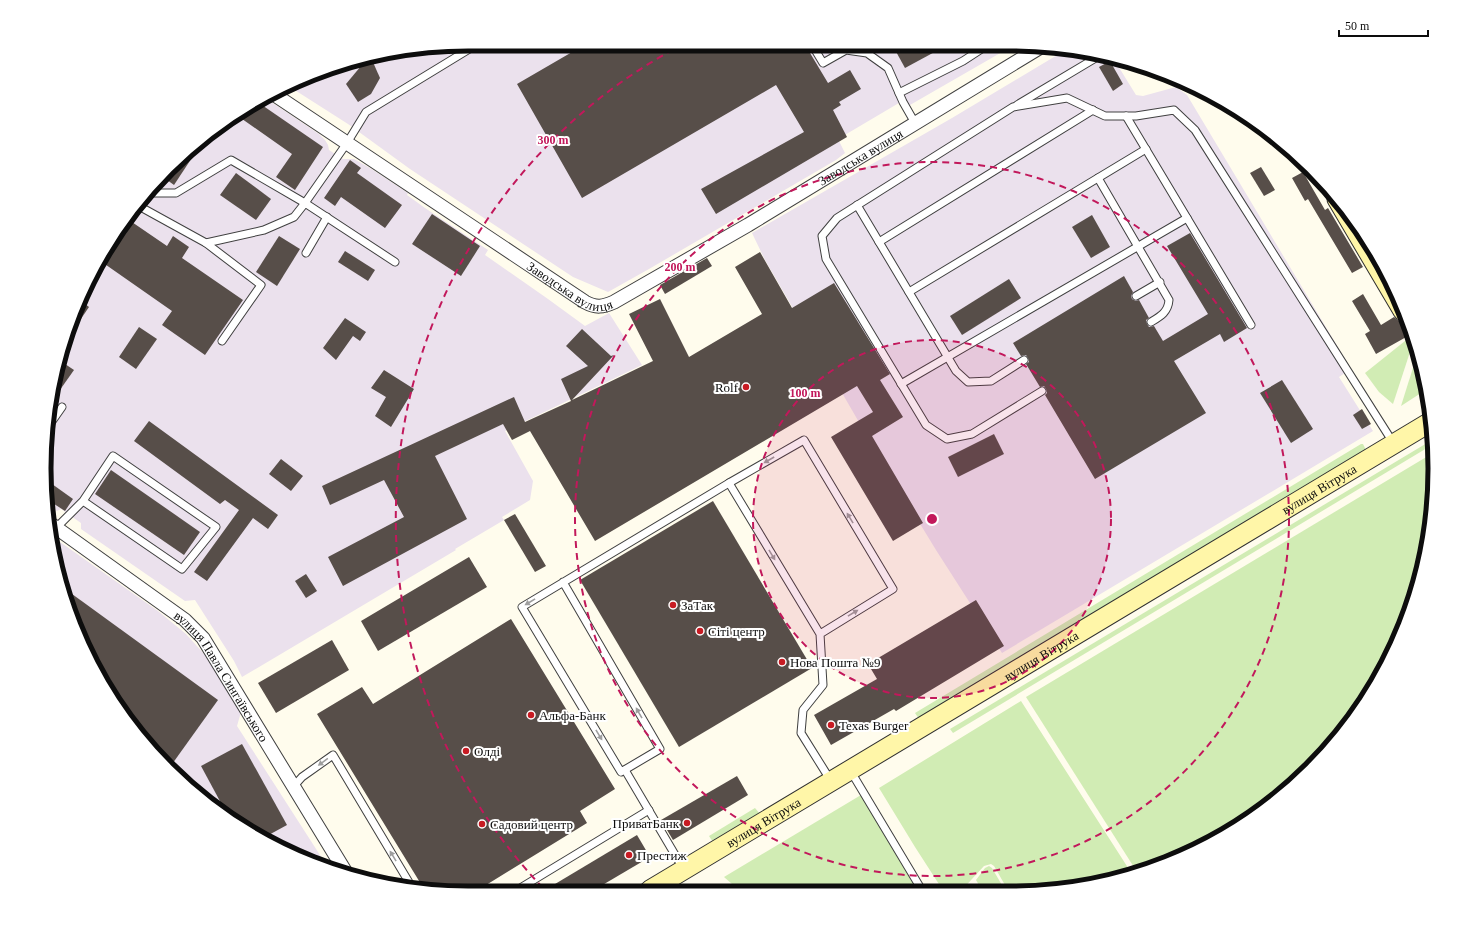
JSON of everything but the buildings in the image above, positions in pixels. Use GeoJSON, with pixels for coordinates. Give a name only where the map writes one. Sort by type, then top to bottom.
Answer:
{"type":"FeatureCollection","features":[{"type":"Feature","properties":{"kind":"main road","name":"вулиця Вітрука"},"geometry":{"type":"LineString","coordinates":[[852,774],[1425,425]]}},
{"type":"Feature","properties":{"kind":"main road","name":"вулиця Вітрука"},"geometry":{"type":"LineString","coordinates":[[658,886],[686,873],[1426,434]]}},
{"type":"Feature","properties":{"kind":"main road","name":"вулиця Вітрука"},"geometry":{"type":"LineString","coordinates":[[671,886],[686,873]]}},
{"type":"Feature","properties":{"kind":"street","name":"Заводська вулиця"},"geometry":{"type":"LineString","coordinates":[[278,97],[585,302],[595,306],[601,306],[614,302],[748,225],[1031,52]]}},
{"type":"Feature","properties":{"kind":"street","name":"вулиця Павла Сингаївського"},"geometry":{"type":"LineString","coordinates":[[56,527],[185,620],[203,638],[342,867]]}},
{"type":"Feature","properties":{"kind":"lane"},"geometry":{"type":"LineString","coordinates":[[206,243],[264,230],[294,217],[347,143],[366,112],[466,51]]}},
{"type":"Feature","properties":{"kind":"lane"},"geometry":{"type":"LineString","coordinates":[[816,51],[823,63],[844,51]]}},
{"type":"Feature","properties":{"kind":"lane"},"geometry":{"type":"LineString","coordinates":[[853,51],[867,53],[888,68],[902,102],[915,123]]}},
{"type":"Feature","properties":{"kind":"lane"},"geometry":{"type":"LineString","coordinates":[[899,93],[963,61],[978,51]]}},
{"type":"Feature","properties":{"kind":"lane"},"geometry":{"type":"LineString","coordinates":[[1042,390],[972,434],[947,439],[926,425],[826,259],[822,236],[837,218],[1014,107],[1093,59]]}},
{"type":"Feature","properties":{"kind":"lane"},"geometry":{"type":"LineString","coordinates":[[1014,107],[1067,98],[1105,116],[1136,116],[1174,110],[1195,130],[1394,444]]}},
{"type":"Feature","properties":{"kind":"lane"},"geometry":{"type":"LineString","coordinates":[[879,242],[1092,110]]}},
{"type":"Feature","properties":{"kind":"lane"},"geometry":{"type":"LineString","coordinates":[[1126,116],[1251,325]]}},
{"type":"Feature","properties":{"kind":"lane"},"geometry":{"type":"LineString","coordinates":[[909,292],[1146,149]]}},
{"type":"Feature","properties":{"kind":"lane"},"geometry":{"type":"LineString","coordinates":[[155,193],[176,193],[231,160],[305,203],[395,262]]}},
{"type":"Feature","properties":{"kind":"lane"},"geometry":{"type":"LineString","coordinates":[[1098,178],[1160,282],[1169,300],[1168,308],[1164,314],[1151,322]]}},
{"type":"Feature","properties":{"kind":"lane"},"geometry":{"type":"LineString","coordinates":[[857,205],[956,372],[968,382],[991,381],[1024,360]]}},
{"type":"Feature","properties":{"kind":"lane"},"geometry":{"type":"LineString","coordinates":[[142,208],[206,243],[261,285],[222,341]]}},
{"type":"Feature","properties":{"kind":"lane"},"geometry":{"type":"LineString","coordinates":[[306,253],[327,217]]}},
{"type":"Feature","properties":{"kind":"lane"},"geometry":{"type":"LineString","coordinates":[[901,384],[1187,218]]}},
{"type":"Feature","properties":{"kind":"lane"},"geometry":{"type":"LineString","coordinates":[[1136,296],[1160,282]]}},
{"type":"Feature","properties":{"kind":"lane"},"geometry":{"type":"LineString","coordinates":[[55,418],[62,407]]}},
{"type":"Feature","properties":{"kind":"lane"},"geometry":{"type":"LineString","coordinates":[[564,582],[660,749],[621,772],[522,607],[729,483],[804,440],[893,589],[820,634]]}},
{"type":"Feature","properties":{"kind":"lane"},"geometry":{"type":"LineString","coordinates":[[55,525],[83,500],[113,456],[216,527],[182,569],[83,500]]}},
{"type":"Feature","properties":{"kind":"lane"},"geometry":{"type":"LineString","coordinates":[[729,483],[820,634],[823,685],[803,710],[801,733],[833,785]]}},
{"type":"Feature","properties":{"kind":"lane"},"geometry":{"type":"LineString","coordinates":[[294,786],[302,777],[333,755],[409,881]]}},
{"type":"Feature","properties":{"kind":"lane"},"geometry":{"type":"LineString","coordinates":[[624,770],[686,873]]}},
{"type":"Feature","properties":{"kind":"lane"},"geometry":{"type":"LineString","coordinates":[[852,774],[919,886]]}},
{"type":"Feature","properties":{"kind":"lane"},"geometry":{"type":"LineString","coordinates":[[524,886],[649,810]]}},
{"type":"Feature","properties":{"kind":"shaded area"},"geometry":{"type":"Polygon","coordinates":[[[1004,51],[910,105],[904,100],[838,139],[845,153],[836,160],[608,292],[573,277],[410,169],[348,124],[294,90],[334,73],[360,65],[387,59],[441,52],[1004,51]]]}},
{"type":"Feature","properties":{"kind":"shaded area"},"geometry":{"type":"Polygon","coordinates":[[[1059,54],[1117,65],[1136,95],[1143,96],[1176,87],[1187,95],[1351,369],[1339,377],[1373,431],[1002,653],[936,550],[878,455],[765,260],[752,233],[952,118],[1059,54]]]}},
{"type":"Feature","properties":{"kind":"shaded area"},"geometry":{"type":"Polygon","coordinates":[[[270,101],[319,134],[325,140],[329,150],[343,159],[354,159],[408,193],[407,195],[425,208],[488,250],[485,255],[585,326],[609,313],[642,365],[505,431],[533,481],[530,500],[502,517],[504,520],[455,549],[456,550],[242,677],[234,661],[195,600],[185,601],[81,529],[81,523],[61,509],[57,511],[53,508],[51,468],[52,441],[59,387],[73,334],[94,284],[121,237],[137,214],[173,173],[214,137],[237,121],[270,101]]]}},
{"type":"Feature","properties":{"kind":"shaded area"},"geometry":{"type":"Polygon","coordinates":[[[58,540],[158,611],[186,634],[205,655],[241,712],[237,726],[323,860],[284,843],[260,830],[214,800],[173,764],[137,723],[107,677],[83,628],[65,577],[58,540]]]}},
{"type":"Feature","properties":{"kind":"green space"},"geometry":{"type":"Polygon","coordinates":[[[1408,339],[1410,352],[1393,404],[1379,392],[1365,373],[1408,339]]]}},
{"type":"Feature","properties":{"kind":"green space"},"geometry":{"type":"Polygon","coordinates":[[[1415,363],[1421,393],[1401,406],[1415,363]]]}},
{"type":"Feature","properties":{"kind":"green space"},"geometry":{"type":"Polygon","coordinates":[[[1427,443],[1427,448],[953,733],[950,729],[1427,443]]]}},
{"type":"Feature","properties":{"kind":"green space"},"geometry":{"type":"Polygon","coordinates":[[[1363,444],[1366,450],[919,719],[915,713],[1363,444]]]}},
{"type":"Feature","properties":{"kind":"green space"},"geometry":{"type":"Polygon","coordinates":[[[1428,456],[1427,496],[1424,523],[1414,577],[1396,628],[1372,677],[1342,723],[1306,764],[1265,800],[1219,830],[1170,854],[1134,867],[1026,697],[1428,456]]]}},
{"type":"Feature","properties":{"kind":"green space"},"geometry":{"type":"Polygon","coordinates":[[[1021,701],[1129,869],[1092,878],[1065,882],[1006,886],[994,866],[991,864],[984,866],[966,886],[940,886],[879,788],[1021,701]]]}},
{"type":"Feature","properties":{"kind":"green space"},"geometry":{"type":"Polygon","coordinates":[[[861,795],[914,886],[734,886],[724,877],[861,795]]]}},
{"type":"Feature","properties":{"kind":"green space"},"geometry":{"type":"Polygon","coordinates":[[[755,808],[760,814],[713,842],[709,836],[755,808]]]}},
{"type":"Feature","properties":{"kind":"green space"},"geometry":{"type":"Polygon","coordinates":[[[989,866],[992,868],[1002,886],[980,886],[976,880],[985,868],[989,866]]]}},
{"type":"Feature","properties":{"kind":"place","name":"Rolf"},"geometry":{"type":"Point","coordinates":[746,387]}},
{"type":"Feature","properties":{"kind":"place","name":"ЗаТак"},"geometry":{"type":"Point","coordinates":[673,605]}},
{"type":"Feature","properties":{"kind":"place","name":"Сіті центр"},"geometry":{"type":"Point","coordinates":[700,631]}},
{"type":"Feature","properties":{"kind":"place","name":"Нова Пошта №9"},"geometry":{"type":"Point","coordinates":[782,662]}},
{"type":"Feature","properties":{"kind":"place","name":"Альфа-Банк"},"geometry":{"type":"Point","coordinates":[531,715]}},
{"type":"Feature","properties":{"kind":"place","name":"Texas Burger"},"geometry":{"type":"Point","coordinates":[831,725]}},
{"type":"Feature","properties":{"kind":"place","name":"Олді"},"geometry":{"type":"Point","coordinates":[466,751]}},
{"type":"Feature","properties":{"kind":"place","name":"ПриватБанк"},"geometry":{"type":"Point","coordinates":[687,823]}},
{"type":"Feature","properties":{"kind":"place","name":"Садовий центр"},"geometry":{"type":"Point","coordinates":[482,824]}},
{"type":"Feature","properties":{"kind":"place","name":"Престиж"},"geometry":{"type":"Point","coordinates":[629,855]}}]}
